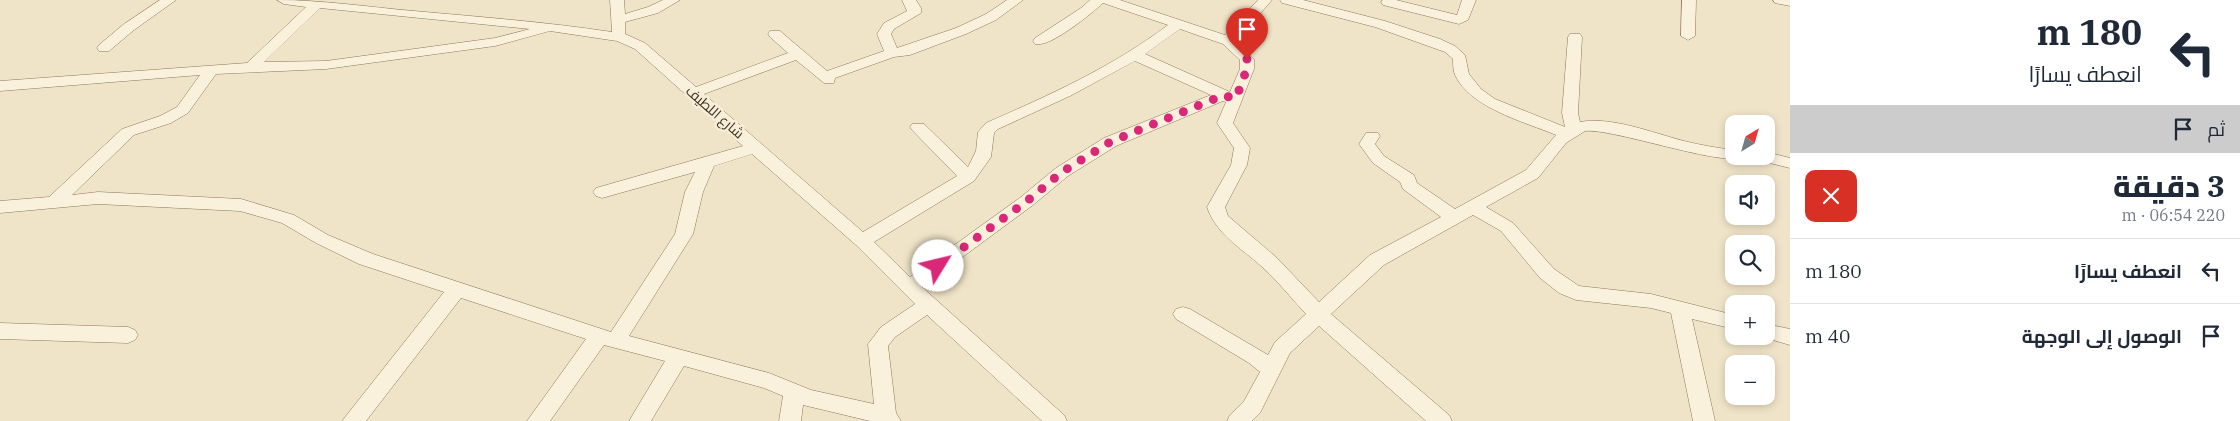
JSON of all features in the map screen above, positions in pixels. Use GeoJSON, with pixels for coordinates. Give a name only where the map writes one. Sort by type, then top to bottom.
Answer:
{"type":"FeatureCollection","features":[{"type":"Feature","properties":{"kind":"street"},"geometry":{"type":"LineString","coordinates":[[104,48],[129,27],[169,0]]}},
{"type":"Feature","properties":{"kind":"street","name":"شارع اللطيف"},"geometry":{"type":"LineString","coordinates":[[284,0],[325,2],[413,15],[552,27],[620,37],[640,46],[862,241],[909,287],[1056,421]]}},
{"type":"Feature","properties":{"kind":"street"},"geometry":{"type":"LineString","coordinates":[[617,0],[620,37]]}},
{"type":"Feature","properties":{"kind":"street"},"geometry":{"type":"LineString","coordinates":[[618,20],[653,10],[673,0]]}},
{"type":"Feature","properties":{"kind":"street"},"geometry":{"type":"LineString","coordinates":[[892,53],[884,34],[889,26],[914,13],[914,8],[909,0]]}},
{"type":"Feature","properties":{"kind":"street"},"geometry":{"type":"LineString","coordinates":[[775,34],[827,79],[892,53],[905,52],[961,31],[991,17],[1016,0]]}},
{"type":"Feature","properties":{"kind":"street"},"geometry":{"type":"LineString","coordinates":[[1040,41],[1086,11],[1098,0]]}},
{"type":"Feature","properties":{"kind":"street"},"geometry":{"type":"LineString","coordinates":[[909,287],[1027,201],[1062,172],[1110,142],[1229,97],[1239,91],[1247,59],[1228,41],[1107,0]]}},
{"type":"Feature","properties":{"kind":"street"},"geometry":{"type":"LineString","coordinates":[[1228,41],[1265,0]]}},
{"type":"Feature","properties":{"kind":"street"},"geometry":{"type":"LineString","coordinates":[[1287,0],[1380,24],[1435,42],[1450,49],[1460,58],[1462,74],[1476,92],[1490,102],[1571,132]]}},
{"type":"Feature","properties":{"kind":"street"},"geometry":{"type":"LineString","coordinates":[[1380,24],[1389,1],[1459,20],[1463,17],[1469,0]]}},
{"type":"Feature","properties":{"kind":"street"},"geometry":{"type":"LineString","coordinates":[[1688,36],[1689,0]]}},
{"type":"Feature","properties":{"kind":"street"},"geometry":{"type":"LineString","coordinates":[[1780,0],[1790,2]]}},
{"type":"Feature","properties":{"kind":"street"},"geometry":{"type":"LineString","coordinates":[[251,66],[325,2]]}},
{"type":"Feature","properties":{"kind":"street"},"geometry":{"type":"LineString","coordinates":[[862,241],[968,177],[978,167],[987,148],[986,132],[992,126],[1080,86],[1135,55],[1178,24]]}},
{"type":"Feature","properties":{"kind":"street"},"geometry":{"type":"LineString","coordinates":[[0,86],[251,66],[338,63],[495,42],[524,36],[552,27]]}},
{"type":"Feature","properties":{"kind":"street"},"geometry":{"type":"LineString","coordinates":[[1571,132],[1570,113],[1575,37]]}},
{"type":"Feature","properties":{"kind":"street"},"geometry":{"type":"LineString","coordinates":[[693,93],[798,54]]}},
{"type":"Feature","properties":{"kind":"street"},"geometry":{"type":"LineString","coordinates":[[1135,55],[1229,97]]}},
{"type":"Feature","properties":{"kind":"street"},"geometry":{"type":"LineString","coordinates":[[54,202],[128,132],[142,125],[166,119],[183,110],[211,70]]}},
{"type":"Feature","properties":{"kind":"street"},"geometry":{"type":"LineString","coordinates":[[1229,97],[1224,123],[1242,148],[1239,164],[1216,207],[1220,219],[1269,262],[1318,314],[1440,421]]}},
{"type":"Feature","properties":{"kind":"street"},"geometry":{"type":"LineString","coordinates":[[1238,421],[1252,407],[1282,348],[1377,260],[1474,208],[1532,174],[1550,151],[1571,132],[1582,126],[1608,128],[1695,149],[1725,154]]}},
{"type":"Feature","properties":{"kind":"street"},"geometry":{"type":"LineString","coordinates":[[918,127],[968,177]]}},
{"type":"Feature","properties":{"kind":"street"},"geometry":{"type":"LineString","coordinates":[[1372,136],[1367,144],[1368,148],[1376,156],[1408,179],[1409,185],[1455,218]]}},
{"type":"Feature","properties":{"kind":"street"},"geometry":{"type":"LineString","coordinates":[[602,192],[707,163],[756,147]]}},
{"type":"Feature","properties":{"kind":"street"},"geometry":{"type":"LineString","coordinates":[[1775,159],[1790,163]]}},
{"type":"Feature","properties":{"kind":"street"},"geometry":{"type":"LineString","coordinates":[[538,421],[607,339],[684,234],[694,192],[707,163]]}},
{"type":"Feature","properties":{"kind":"street"},"geometry":{"type":"LineString","coordinates":[[0,207],[98,198],[241,205],[288,219],[322,239],[366,259],[607,339],[769,381],[808,398],[888,418],[878,344],[888,332],[928,304]]}},
{"type":"Feature","properties":{"kind":"street"},"geometry":{"type":"LineString","coordinates":[[1474,208],[1505,224],[1565,289],[1576,293],[1651,301],[1725,320]]}},
{"type":"Feature","properties":{"kind":"street"},"geometry":{"type":"LineString","coordinates":[[353,421],[457,289]]}},
{"type":"Feature","properties":{"kind":"street"},"geometry":{"type":"LineString","coordinates":[[1680,308],[1704,421]]}},
{"type":"Feature","properties":{"kind":"street"},"geometry":{"type":"LineString","coordinates":[[1183,314],[1256,357],[1272,370]]}},
{"type":"Feature","properties":{"kind":"street"},"geometry":{"type":"LineString","coordinates":[[0,331],[128,335]]}},
{"type":"Feature","properties":{"kind":"street"},"geometry":{"type":"LineString","coordinates":[[1775,333],[1790,337]]}},
{"type":"Feature","properties":{"kind":"street"},"geometry":{"type":"LineString","coordinates":[[640,421],[678,358]]}},
{"type":"Feature","properties":{"kind":"street"},"geometry":{"type":"LineString","coordinates":[[790,421],[794,392]]}},
{"type":"Feature","properties":{"kind":"route"},"geometry":{"type":"LineString","coordinates":[[938,266],[1027,201],[1062,172],[1110,142],[1224,95],[1234,99],[1239,91],[1247,59]]}}]}
